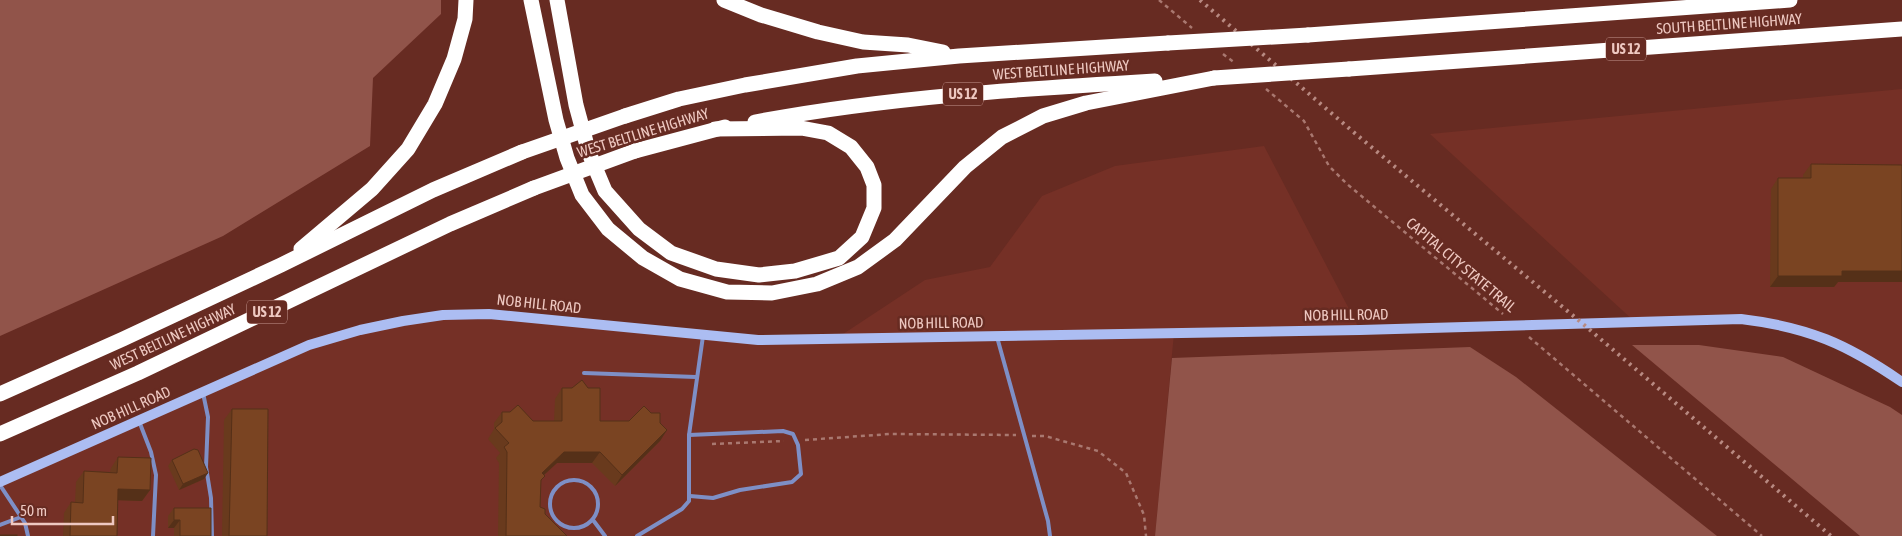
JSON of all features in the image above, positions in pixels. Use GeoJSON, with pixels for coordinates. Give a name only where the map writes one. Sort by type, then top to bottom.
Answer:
{"type":"FeatureCollection","features":[{"type":"Feature","properties":{"kind":"highway"},"geometry":{"type":"LineString","coordinates":[[281,265],[372,189],[408,149],[435,104],[454,59],[465,19],[466,0]]}},
{"type":"Feature","properties":{"kind":"highway"},"geometry":{"type":"LineString","coordinates":[[531,0],[556,120],[567,158],[582,194],[608,229],[643,258],[680,279],[727,292],[772,293],[817,284],[858,267],[895,240],[965,167],[1002,137],[1042,116],[1086,103],[1214,78]]}},
{"type":"Feature","properties":{"kind":"highway"},"geometry":{"type":"LineString","coordinates":[[557,0],[576,105],[589,153],[605,191],[639,229],[671,253],[716,269],[759,275],[795,271],[839,258],[862,237],[874,208],[874,185],[867,167],[851,147],[828,133],[801,128],[715,129]]}},
{"type":"Feature","properties":{"kind":"highway"},"geometry":{"type":"LineString","coordinates":[[724,0],[760,15],[818,32],[863,42],[908,45],[959,56]]}},
{"type":"Feature","properties":{"kind":"highway","name":"SOUTH BELTLINE HIGHWAY"},"geometry":{"type":"LineString","coordinates":[[1308,35],[1790,0]]}},
{"type":"Feature","properties":{"kind":"highway","name":"SOUTH BELTLINE HIGHWAY"},"geometry":{"type":"LineString","coordinates":[[1349,69],[1902,29]]}},
{"type":"Feature","properties":{"kind":"highway","name":"WEST BELTLINE HIGHWAY"},"geometry":{"type":"LineString","coordinates":[[0,394],[281,265],[433,190],[522,152],[679,99],[745,84],[856,66],[959,56],[1308,35]]}},
{"type":"Feature","properties":{"kind":"highway","name":"WEST BELTLINE HIGHWAY"},"geometry":{"type":"LineString","coordinates":[[0,434],[138,373],[450,224],[534,188],[634,151],[715,129],[800,114],[938,96],[1349,69]]}},
{"type":"Feature","properties":{"kind":"street","name":"NOB HILL ROAD"},"geometry":{"type":"LineString","coordinates":[[0,484],[328,338],[377,326],[443,315],[489,314],[758,340],[998,337],[1742,319],[1796,328],[1828,339],[1854,351],[1902,382]]}},
{"type":"Feature","properties":{"kind":"lane"},"geometry":{"type":"LineString","coordinates":[[637,536],[682,509],[689,501],[688,444],[703,336]]}},
{"type":"Feature","properties":{"kind":"lane"},"geometry":{"type":"LineString","coordinates":[[998,337],[1048,521],[1050,536]]}},
{"type":"Feature","properties":{"kind":"lane"},"geometry":{"type":"LineString","coordinates":[[584,373],[696,377]]}},
{"type":"Feature","properties":{"kind":"lane"},"geometry":{"type":"LineString","coordinates":[[203,392],[208,416],[206,467],[212,498],[212,536]]}},
{"type":"Feature","properties":{"kind":"lane"},"geometry":{"type":"LineString","coordinates":[[139,421],[151,452],[156,475],[153,536]]}},
{"type":"Feature","properties":{"kind":"lane"},"geometry":{"type":"LineString","coordinates":[[689,435],[783,431],[793,434],[796,440],[801,474],[792,482],[740,490],[713,498],[690,496]]}},
{"type":"Feature","properties":{"kind":"lane"},"geometry":{"type":"LineString","coordinates":[[571,480],[587,484],[593,489],[597,496],[598,505],[597,513],[593,520],[580,528],[558,523],[554,517],[550,502],[556,488],[571,480]]}},
{"type":"Feature","properties":{"kind":"lane"},"geometry":{"type":"LineString","coordinates":[[0,484],[25,523],[28,536]]}},
{"type":"Feature","properties":{"kind":"lane"},"geometry":{"type":"LineString","coordinates":[[0,525],[21,517]]}},
{"type":"Feature","properties":{"kind":"lane"},"geometry":{"type":"LineString","coordinates":[[593,520],[605,536]]}},
{"type":"Feature","properties":{"kind":"path"},"geometry":{"type":"LineString","coordinates":[[1159,0],[1196,31]]}},
{"type":"Feature","properties":{"kind":"path"},"geometry":{"type":"LineString","coordinates":[[1219,50],[1241,69]]}},
{"type":"Feature","properties":{"kind":"path","name":"CAPITAL CITY STATE TRAIL"},"geometry":{"type":"LineString","coordinates":[[1264,87],[1304,121],[1329,166],[1341,178],[1762,536]]}},
{"type":"Feature","properties":{"kind":"path"},"geometry":{"type":"LineString","coordinates":[[688,444],[741,444],[890,434],[1046,436],[1098,450],[1126,473],[1144,515],[1146,536]]}},
{"type":"Feature","properties":{"kind":"shaded area"},"geometry":{"type":"Polygon","coordinates":[[[0,0],[441,0],[441,14],[373,78],[370,146],[223,236],[0,336],[0,0]]]}},
{"type":"Feature","properties":{"kind":"shaded area"},"geometry":{"type":"Polygon","coordinates":[[[1902,89],[1902,382],[1854,351],[1764,322],[1634,321],[1430,134],[1902,89]]]}},
{"type":"Feature","properties":{"kind":"shaded area"},"geometry":{"type":"Polygon","coordinates":[[[1264,146],[1360,330],[1174,333],[1155,536],[0,536],[0,482],[309,345],[443,315],[703,336],[834,340],[925,280],[990,267],[1042,196],[1115,166],[1264,146]]]}},
{"type":"Feature","properties":{"kind":"shaded area"},"geometry":{"type":"Polygon","coordinates":[[[1632,345],[1699,345],[1783,357],[1890,407],[1902,415],[1902,536],[1860,536],[1632,345]]]}},
{"type":"Feature","properties":{"kind":"shaded area"},"geometry":{"type":"Polygon","coordinates":[[[1470,347],[1516,377],[1717,536],[1155,536],[1172,358],[1470,347]]]}},
{"type":"Feature","properties":{"kind":"building"},"geometry":{"type":"Polygon","coordinates":[[[1811,164],[1902,165],[1902,271],[1842,271],[1842,276],[1778,276],[1778,178],[1811,178],[1811,164]]]}},
{"type":"Feature","properties":{"kind":"building"},"geometry":{"type":"Polygon","coordinates":[[[582,380],[588,388],[600,388],[600,421],[629,421],[644,406],[651,413],[660,413],[660,423],[667,430],[622,475],[600,452],[564,452],[542,473],[545,476],[541,480],[540,507],[545,509],[545,514],[567,536],[506,536],[507,452],[504,447],[509,443],[495,428],[502,422],[502,412],[510,412],[518,405],[533,421],[562,421],[562,388],[572,388],[582,380]]]}},
{"type":"Feature","properties":{"kind":"building"},"geometry":{"type":"Polygon","coordinates":[[[232,409],[268,409],[267,536],[229,536],[232,409]]]}},
{"type":"Feature","properties":{"kind":"building"},"geometry":{"type":"Polygon","coordinates":[[[194,449],[198,450],[208,473],[183,484],[172,460],[194,449]]]}},
{"type":"Feature","properties":{"kind":"building"},"geometry":{"type":"Polygon","coordinates":[[[118,457],[151,458],[150,490],[118,489],[117,536],[70,536],[71,502],[83,503],[84,471],[117,473],[118,457]]]}},
{"type":"Feature","properties":{"kind":"building"},"geometry":{"type":"Polygon","coordinates":[[[174,508],[211,508],[211,536],[180,536],[180,520],[174,520],[174,508]]]}},
{"type":"Feature","properties":{"kind":"building"},"geometry":{"type":"Polygon","coordinates":[[[17,535],[17,536],[0,536],[17,535]]]}},
{"type":"Feature","properties":{"kind":"railway"},"geometry":{"type":"LineString","coordinates":[[1200,0],[1831,536]]}}]}
